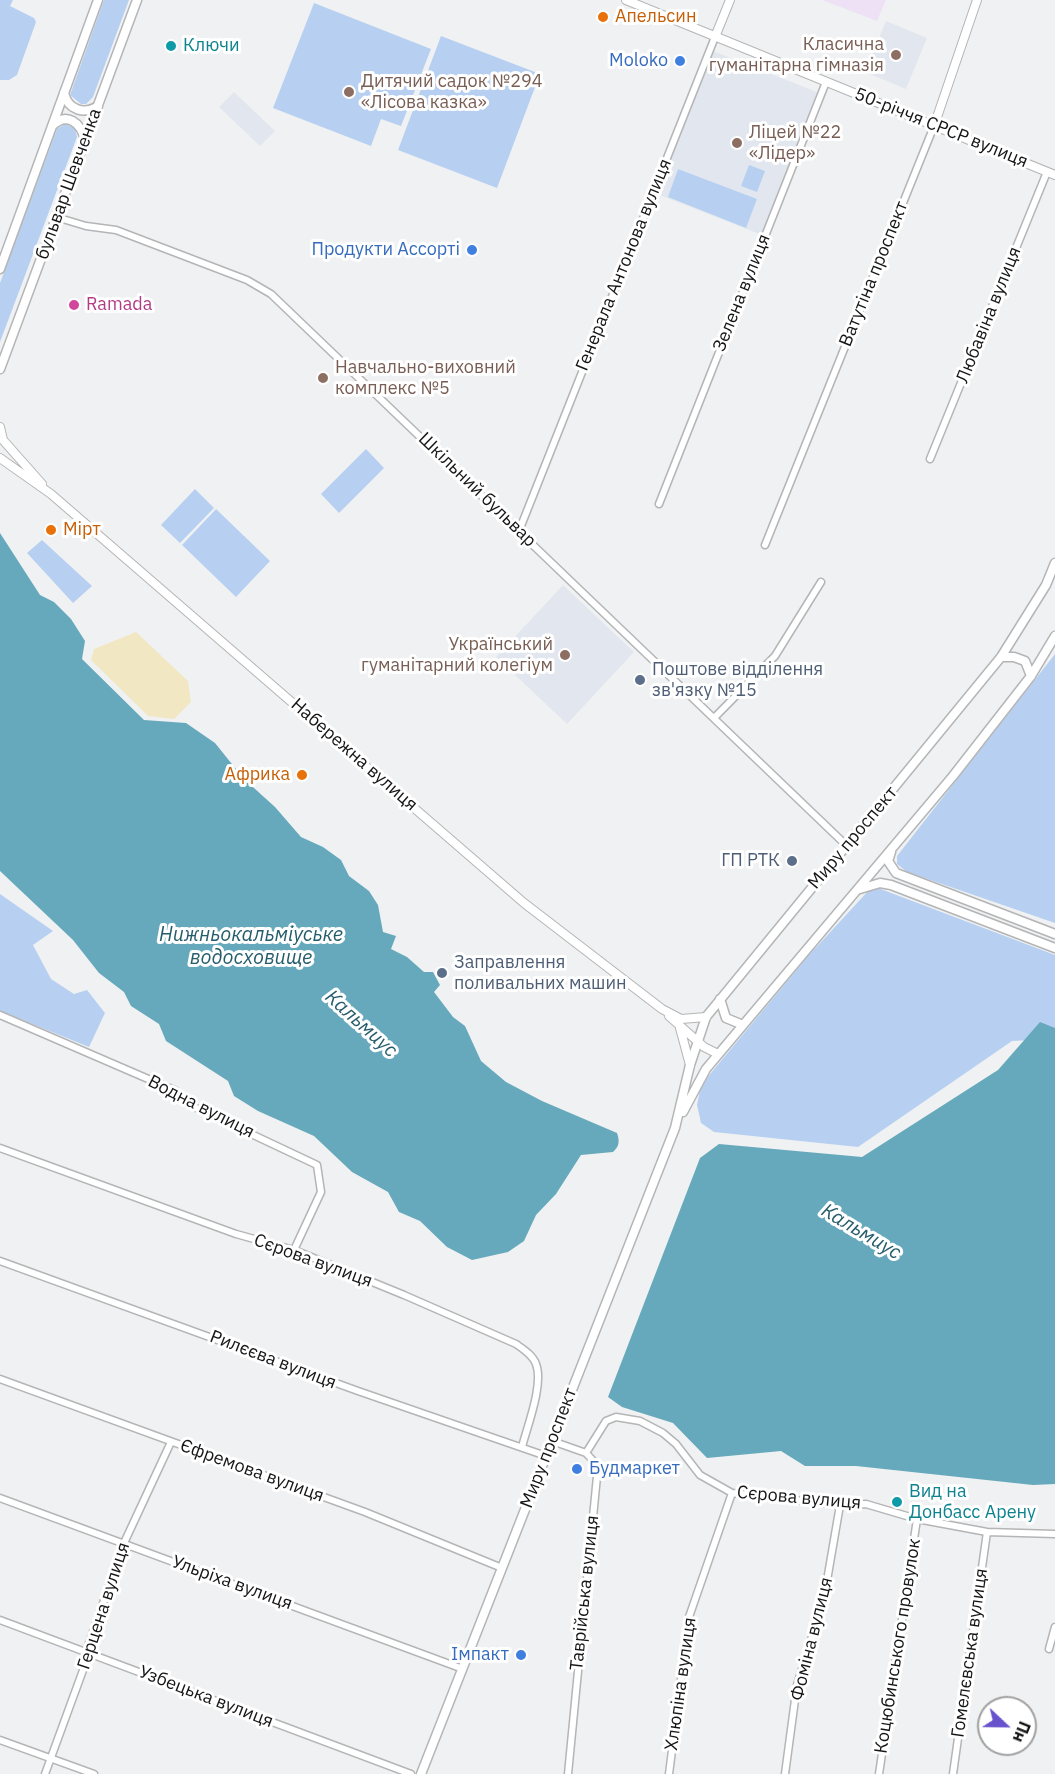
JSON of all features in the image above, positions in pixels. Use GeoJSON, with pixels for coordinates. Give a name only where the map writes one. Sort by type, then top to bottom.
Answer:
{"type":"FeatureCollection","features":[{"type":"Feature","properties":{"kind":"main road","name":"бульвар Шевченка"},"geometry":{"type":"LineString","coordinates":[[0,269],[98,0]]}},
{"type":"Feature","properties":{"kind":"main road","name":"бульвар Шевченка"},"geometry":{"type":"LineString","coordinates":[[0,369],[137,0]]}},
{"type":"Feature","properties":{"kind":"main road"},"geometry":{"type":"LineString","coordinates":[[64,92],[67,101],[76,110],[86,111],[98,106]]}},
{"type":"Feature","properties":{"kind":"main road"},"geometry":{"type":"LineString","coordinates":[[52,127],[62,119],[72,120],[80,126],[85,140]]}},
{"type":"Feature","properties":{"kind":"main road","name":"Миру проспект"},"geometry":{"type":"LineString","coordinates":[[676,1126],[690,1065],[706,1017],[1001,657],[1046,585],[1055,563]]}},
{"type":"Feature","properties":{"kind":"main road","name":"Миру проспект"},"geometry":{"type":"LineString","coordinates":[[421,1774],[676,1126],[706,1069],[892,850],[1031,676],[1055,636]]}},
{"type":"Feature","properties":{"kind":"main road"},"geometry":{"type":"LineString","coordinates":[[1001,657],[1014,657],[1025,661],[1031,676]]}},
{"type":"Feature","properties":{"kind":"main road"},"geometry":{"type":"LineString","coordinates":[[892,850],[888,861],[896,873],[1055,934]]}},
{"type":"Feature","properties":{"kind":"main road"},"geometry":{"type":"LineString","coordinates":[[860,889],[880,883],[891,885],[1055,948]]}},
{"type":"Feature","properties":{"kind":"main road"},"geometry":{"type":"LineString","coordinates":[[720,999],[726,1018],[743,1025]]}},
{"type":"Feature","properties":{"kind":"street","name":"50-річчя СРСР вулиця"},"geometry":{"type":"LineString","coordinates":[[627,0],[1051,173]]}},
{"type":"Feature","properties":{"kind":"street","name":"Генерала Антонова вулиця"},"geometry":{"type":"LineString","coordinates":[[519,531],[730,0]]}},
{"type":"Feature","properties":{"kind":"street","name":"Ватутіна проспект"},"geometry":{"type":"LineString","coordinates":[[765,545],[934,126],[977,0]]}},
{"type":"Feature","properties":{"kind":"street","name":"Зелена вулиця"},"geometry":{"type":"LineString","coordinates":[[659,504],[826,82]]}},
{"type":"Feature","properties":{"kind":"street","name":"Любавіна вулиця"},"geometry":{"type":"LineString","coordinates":[[930,459],[1051,173]]}},
{"type":"Feature","properties":{"kind":"street","name":"Шкільний бульвар"},"geometry":{"type":"LineString","coordinates":[[56,217],[86,226],[116,230],[247,280],[271,294],[847,846]]}},
{"type":"Feature","properties":{"kind":"street","name":"Набережна вулиця"},"geometry":{"type":"LineString","coordinates":[[0,427],[3,440],[51,494]]}},
{"type":"Feature","properties":{"kind":"street","name":"Набережна вулиця"},"geometry":{"type":"LineString","coordinates":[[0,458],[51,494],[524,903],[662,1009]]}},
{"type":"Feature","properties":{"kind":"street"},"geometry":{"type":"LineString","coordinates":[[714,718],[775,656],[821,582]]}},
{"type":"Feature","properties":{"kind":"street"},"geometry":{"type":"LineString","coordinates":[[662,1009],[681,1019],[706,1017]]}},
{"type":"Feature","properties":{"kind":"street"},"geometry":{"type":"LineString","coordinates":[[662,1009],[697,1042],[718,1054]]}},
{"type":"Feature","properties":{"kind":"street","name":"Водна вулиця"},"geometry":{"type":"LineString","coordinates":[[0,1015],[176,1091],[194,1107],[317,1165],[321,1192],[294,1250]]}},
{"type":"Feature","properties":{"kind":"street"},"geometry":{"type":"LineString","coordinates":[[680,1026],[687,1045],[690,1065]]}},
{"type":"Feature","properties":{"kind":"street","name":"Сєрова вулиця"},"geometry":{"type":"LineString","coordinates":[[0,1148],[236,1234],[294,1250],[405,1295],[516,1344],[528,1352],[536,1364],[537,1383],[522,1447]]}},
{"type":"Feature","properties":{"kind":"street","name":"Рилєєва вулиця"},"geometry":{"type":"LineString","coordinates":[[0,1261],[358,1392],[546,1456]]}},
{"type":"Feature","properties":{"kind":"street","name":"Єфремова вулиця"},"geometry":{"type":"LineString","coordinates":[[0,1379],[365,1512],[502,1568]]}},
{"type":"Feature","properties":{"kind":"street","name":"Сєрова вулиця"},"geometry":{"type":"LineString","coordinates":[[586,1453],[606,1421],[616,1417],[640,1420],[663,1433],[676,1444],[700,1475],[732,1493],[840,1505],[866,1504],[917,1519],[987,1532],[1055,1534]]}},
{"type":"Feature","properties":{"kind":"street"},"geometry":{"type":"LineString","coordinates":[[552,1441],[586,1453]]}},
{"type":"Feature","properties":{"kind":"street","name":"Герцена вулиця"},"geometry":{"type":"LineString","coordinates":[[45,1774],[86,1662],[86,1652],[124,1543],[171,1442]]}},
{"type":"Feature","properties":{"kind":"street","name":"Таврійська вулиця"},"geometry":{"type":"LineString","coordinates":[[568,1774],[598,1466],[586,1453]]}},
{"type":"Feature","properties":{"kind":"street","name":"Хлюпіна вулиця"},"geometry":{"type":"LineString","coordinates":[[669,1774],[689,1617],[732,1493]]}},
{"type":"Feature","properties":{"kind":"street","name":"Ульріха вулиця"},"geometry":{"type":"LineString","coordinates":[[0,1498],[463,1669]]}},
{"type":"Feature","properties":{"kind":"street","name":"Фоміна вулиця"},"geometry":{"type":"LineString","coordinates":[[785,1774],[797,1685],[824,1598],[840,1505]]}},
{"type":"Feature","properties":{"kind":"street","name":"Коцюбинського провулок"},"geometry":{"type":"LineString","coordinates":[[879,1774],[917,1519]]}},
{"type":"Feature","properties":{"kind":"street","name":"Гомелєвська вулиця"},"geometry":{"type":"LineString","coordinates":[[953,1774],[987,1532]]}},
{"type":"Feature","properties":{"kind":"street","name":"Узбецька вулиця"},"geometry":{"type":"LineString","coordinates":[[0,1620],[411,1774]]}},
{"type":"Feature","properties":{"kind":"street"},"geometry":{"type":"LineString","coordinates":[[1048,1649],[1055,1627]]}},
{"type":"Feature","properties":{"kind":"street"},"geometry":{"type":"LineString","coordinates":[[0,1740],[94,1774]]}},
{"type":"Feature","properties":{"kind":"shaded area"},"geometry":{"type":"Polygon","coordinates":[[[0,0],[13,0],[10,6],[34,18],[36,22],[17,75],[9,80],[0,80],[0,0]]]}},
{"type":"Feature","properties":{"kind":"shaded area"},"geometry":{"type":"Polygon","coordinates":[[[104,0],[129,0],[93,97],[86,104],[81,104],[70,95],[104,0]]]}},
{"type":"Feature","properties":{"kind":"shaded area"},"geometry":{"type":"Polygon","coordinates":[[[822,0],[886,0],[877,21],[822,0]]]}},
{"type":"Feature","properties":{"kind":"shaded area"},"geometry":{"type":"Polygon","coordinates":[[[314,3],[431,49],[401,126],[381,119],[371,146],[273,108],[314,3]]]}},
{"type":"Feature","properties":{"kind":"shaded area","name":"Класична гуманітарна гімназія"},"geometry":{"type":"Polygon","coordinates":[[[886,21],[927,38],[906,89],[865,72],[886,21]]]}},
{"type":"Feature","properties":{"kind":"shaded area"},"geometry":{"type":"Polygon","coordinates":[[[441,36],[540,74],[497,188],[398,150],[441,36]]]}},
{"type":"Feature","properties":{"kind":"shaded area","name":"Ліцей №22 «Лідер»"},"geometry":{"type":"Polygon","coordinates":[[[713,51],[817,92],[762,235],[657,194],[713,51]]]}},
{"type":"Feature","properties":{"kind":"shaded area"},"geometry":{"type":"Polygon","coordinates":[[[234,92],[275,131],[260,146],[219,107],[234,92]]]}},
{"type":"Feature","properties":{"kind":"shaded area"},"geometry":{"type":"Polygon","coordinates":[[[65,124],[75,128],[77,137],[0,342],[0,283],[57,129],[65,124]]]}},
{"type":"Feature","properties":{"kind":"shaded area"},"geometry":{"type":"Polygon","coordinates":[[[749,165],[765,171],[757,192],[741,186],[749,165]]]}},
{"type":"Feature","properties":{"kind":"shaded area"},"geometry":{"type":"Polygon","coordinates":[[[678,169],[757,199],[746,228],[668,197],[678,169]]]}},
{"type":"Feature","properties":{"kind":"shaded area"},"geometry":{"type":"Polygon","coordinates":[[[366,449],[384,468],[339,513],[321,494],[366,449]]]}},
{"type":"Feature","properties":{"kind":"shaded area"},"geometry":{"type":"Polygon","coordinates":[[[195,489],[214,508],[180,543],[161,525],[195,489]]]}},
{"type":"Feature","properties":{"kind":"shaded area"},"geometry":{"type":"Polygon","coordinates":[[[216,509],[270,561],[236,597],[182,545],[216,509]]]}},
{"type":"Feature","properties":{"kind":"shaded area"},"geometry":{"type":"Polygon","coordinates":[[[42,540],[92,586],[73,603],[27,553],[42,540]]]}},
{"type":"Feature","properties":{"kind":"shaded area","name":"Український гуманітарний колегіум"},"geometry":{"type":"Polygon","coordinates":[[[563,585],[634,652],[567,724],[496,657],[563,585]]]}},
{"type":"Feature","properties":{"kind":"shaded area"},"geometry":{"type":"Polygon","coordinates":[[[1055,654],[1055,923],[907,872],[897,864],[897,856],[1055,654]]]}},
{"type":"Feature","properties":{"kind":"shaded area"},"geometry":{"type":"Polygon","coordinates":[[[878,888],[1055,955],[1055,1039],[1012,1041],[858,1147],[714,1132],[701,1123],[697,1105],[701,1085],[809,955],[870,889],[878,888]]]}},
{"type":"Feature","properties":{"kind":"shaded area"},"geometry":{"type":"Polygon","coordinates":[[[0,894],[53,931],[33,945],[51,979],[74,994],[87,990],[105,1013],[89,1047],[0,1011],[0,894]]]}},
{"type":"Feature","properties":{"kind":"sand"},"geometry":{"type":"Polygon","coordinates":[[[136,632],[188,681],[191,702],[174,719],[148,716],[91,660],[94,649],[136,632]]]}},
{"type":"Feature","properties":{"kind":"water","name":"Нижньокальміуське водосховище"},"geometry":{"type":"Polygon","coordinates":[[[0,533],[40,595],[54,602],[71,619],[85,641],[82,659],[144,720],[186,723],[215,743],[244,779],[275,807],[301,837],[323,847],[341,860],[349,876],[369,891],[378,905],[383,932],[396,936],[391,949],[407,957],[424,972],[433,972],[440,985],[434,992],[453,1017],[465,1026],[481,1061],[506,1082],[542,1101],[617,1133],[618,1144],[613,1152],[581,1155],[556,1194],[536,1215],[524,1241],[508,1252],[472,1260],[447,1247],[420,1221],[399,1212],[388,1192],[352,1172],[314,1136],[258,1111],[234,1096],[228,1081],[166,1041],[159,1024],[131,1006],[124,992],[99,973],[73,940],[0,871],[0,533]]]}},
{"type":"Feature","properties":{"kind":"water","name":"Кальмиус"},"geometry":{"type":"Polygon","coordinates":[[[1040,1022],[1055,1028],[1055,1484],[1033,1485],[856,1466],[805,1466],[781,1451],[707,1458],[673,1423],[622,1407],[608,1397],[700,1158],[719,1144],[862,1157],[998,1070],[1040,1022]]]}},
{"type":"Feature","properties":{"kind":"place","name":"Апельсин"},"geometry":{"type":"Point","coordinates":[603,17]}},
{"type":"Feature","properties":{"kind":"place","name":"Ключи"},"geometry":{"type":"Point","coordinates":[171,46]}},
{"type":"Feature","properties":{"kind":"place","name":"Класична гуманітарна гімназія"},"geometry":{"type":"Point","coordinates":[896,55]}},
{"type":"Feature","properties":{"kind":"place","name":"Moloko"},"geometry":{"type":"Point","coordinates":[680,61]}},
{"type":"Feature","properties":{"kind":"place","name":"Дитячий садок №294 «Лісова казка»"},"geometry":{"type":"Point","coordinates":[349,92]}},
{"type":"Feature","properties":{"kind":"place","name":"Ліцей №22 «Лідер»"},"geometry":{"type":"Point","coordinates":[737,143]}},
{"type":"Feature","properties":{"kind":"place","name":"Продукти Ассорті"},"geometry":{"type":"Point","coordinates":[472,250]}},
{"type":"Feature","properties":{"kind":"place","name":"Ramada"},"geometry":{"type":"Point","coordinates":[74,305]}},
{"type":"Feature","properties":{"kind":"place","name":"Навчально-виховний комплекс №5"},"geometry":{"type":"Point","coordinates":[323,378]}},
{"type":"Feature","properties":{"kind":"place","name":"Мірт"},"geometry":{"type":"Point","coordinates":[51,530]}},
{"type":"Feature","properties":{"kind":"place","name":"Український гуманітарний колегіум"},"geometry":{"type":"Point","coordinates":[565,655]}},
{"type":"Feature","properties":{"kind":"place","name":"Поштове відділення зв'язку №15"},"geometry":{"type":"Point","coordinates":[640,680]}},
{"type":"Feature","properties":{"kind":"place","name":"Африка"},"geometry":{"type":"Point","coordinates":[302,775]}},
{"type":"Feature","properties":{"kind":"place","name":"ГП РТК"},"geometry":{"type":"Point","coordinates":[792,861]}},
{"type":"Feature","properties":{"kind":"place","name":"Заправлення поливальних машин"},"geometry":{"type":"Point","coordinates":[442,973]}},
{"type":"Feature","properties":{"kind":"place","name":"Будмаркет"},"geometry":{"type":"Point","coordinates":[577,1469]}},
{"type":"Feature","properties":{"kind":"place","name":"Вид на Донбасс Арену"},"geometry":{"type":"Point","coordinates":[897,1502]}},
{"type":"Feature","properties":{"kind":"place","name":"Iмпакт"},"geometry":{"type":"Point","coordinates":[521,1655]}}]}
